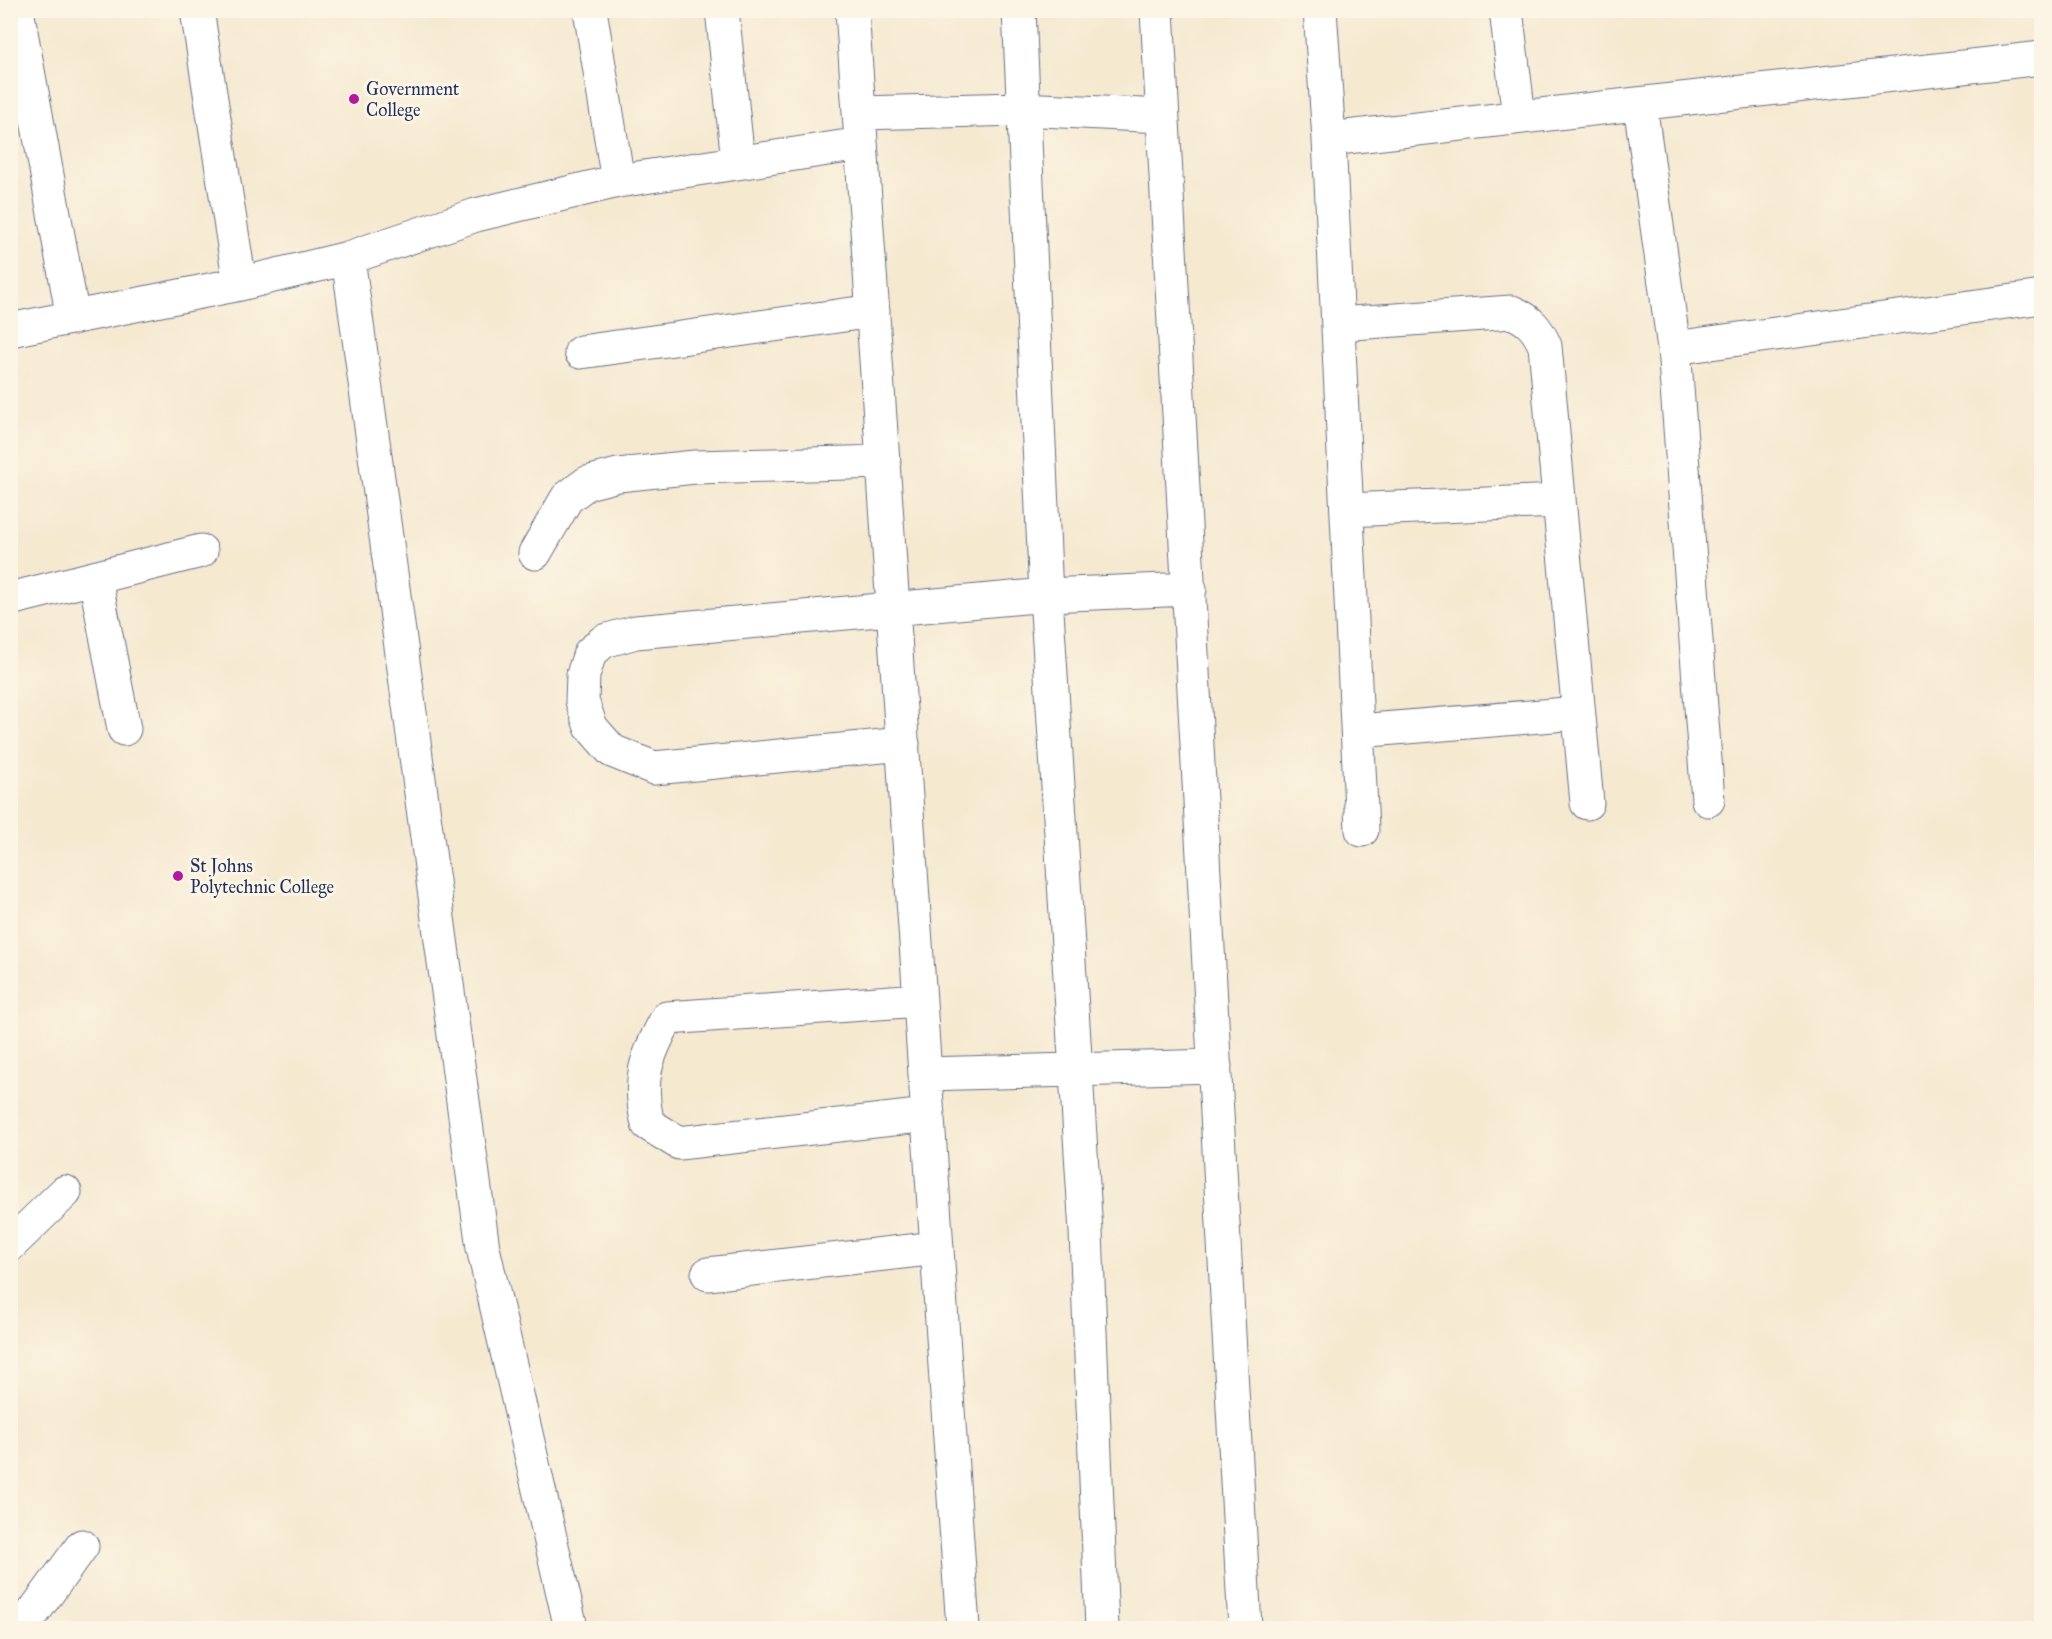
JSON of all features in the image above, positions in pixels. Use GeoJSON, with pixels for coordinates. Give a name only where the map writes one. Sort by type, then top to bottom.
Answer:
{"type":"FeatureCollection","features":[{"type":"Feature","properties":{"kind":"street"},"geometry":{"type":"LineString","coordinates":[[17,10],[19,72],[73,318]]}},
{"type":"Feature","properties":{"kind":"street"},"geometry":{"type":"LineString","coordinates":[[197,10],[240,284]]}},
{"type":"Feature","properties":{"kind":"street"},"geometry":{"type":"LineString","coordinates":[[590,10],[618,181]]}},
{"type":"Feature","properties":{"kind":"street"},"geometry":{"type":"LineString","coordinates":[[722,10],[738,161]]}},
{"type":"Feature","properties":{"kind":"street"},"geometry":{"type":"LineString","coordinates":[[852,10],[963,1629]]}},
{"type":"Feature","properties":{"kind":"street"},"geometry":{"type":"LineString","coordinates":[[1019,10],[1046,594],[1074,1070],[1086,1232],[1102,1629]]}},
{"type":"Feature","properties":{"kind":"street"},"geometry":{"type":"LineString","coordinates":[[1157,10],[1245,1629]]}},
{"type":"Feature","properties":{"kind":"street"},"geometry":{"type":"LineString","coordinates":[[1320,10],[1329,139],[1362,830]]}},
{"type":"Feature","properties":{"kind":"street"},"geometry":{"type":"LineString","coordinates":[[1506,10],[1520,117]]}},
{"type":"Feature","properties":{"kind":"street"},"geometry":{"type":"LineString","coordinates":[[1329,139],[2042,58]]}},
{"type":"Feature","properties":{"kind":"street"},"geometry":{"type":"LineString","coordinates":[[1640,104],[1674,348],[1708,800]]}},
{"type":"Feature","properties":{"kind":"street"},"geometry":{"type":"LineString","coordinates":[[10,330],[240,284],[348,258],[476,215],[618,181],[738,161],[860,128],[1022,109],[1162,116]]}},
{"type":"Feature","properties":{"kind":"street"},"geometry":{"type":"LineString","coordinates":[[348,258],[483,1248],[571,1629]]}},
{"type":"Feature","properties":{"kind":"street"},"geometry":{"type":"LineString","coordinates":[[1674,348],[2042,297]]}},
{"type":"Feature","properties":{"kind":"street"},"geometry":{"type":"LineString","coordinates":[[581,352],[873,311]]}},
{"type":"Feature","properties":{"kind":"street"},"geometry":{"type":"LineString","coordinates":[[1338,324],[1512,312],[1529,320],[1545,346],[1587,803]]}},
{"type":"Feature","properties":{"kind":"street"},"geometry":{"type":"LineString","coordinates":[[535,553],[567,498],[588,483],[618,475],[695,467],[884,462]]}},
{"type":"Feature","properties":{"kind":"street"},"geometry":{"type":"LineString","coordinates":[[1347,510],[1559,501]]}},
{"type":"Feature","properties":{"kind":"street"},"geometry":{"type":"LineString","coordinates":[[10,599],[201,550]]}},
{"type":"Feature","properties":{"kind":"street"},"geometry":{"type":"LineString","coordinates":[[95,578],[124,729]]}},
{"type":"Feature","properties":{"kind":"street"},"geometry":{"type":"LineString","coordinates":[[903,744],[654,768],[612,751],[591,728],[582,701],[583,675],[590,653],[604,640],[636,632],[1046,594],[1190,589]]}},
{"type":"Feature","properties":{"kind":"street"},"geometry":{"type":"LineString","coordinates":[[1358,731],[1578,712]]}},
{"type":"Feature","properties":{"kind":"street"},"geometry":{"type":"LineString","coordinates":[[920,1000],[667,1018],[650,1050],[643,1072],[642,1101],[648,1124],[679,1143],[928,1115]]}},
{"type":"Feature","properties":{"kind":"street"},"geometry":{"type":"LineString","coordinates":[[925,1074],[1215,1066]]}},
{"type":"Feature","properties":{"kind":"street"},"geometry":{"type":"LineString","coordinates":[[10,1245],[65,1192]]}},
{"type":"Feature","properties":{"kind":"street"},"geometry":{"type":"LineString","coordinates":[[708,1274],[937,1248]]}},
{"type":"Feature","properties":{"kind":"street"},"geometry":{"type":"LineString","coordinates":[[22,1629],[82,1546]]}},
{"type":"Feature","properties":{"kind":"place","name":"Government College"},"geometry":{"type":"Point","coordinates":[354,99]}},
{"type":"Feature","properties":{"kind":"place","name":"St Johns Polytechnic College"},"geometry":{"type":"Point","coordinates":[178,876]}}]}
